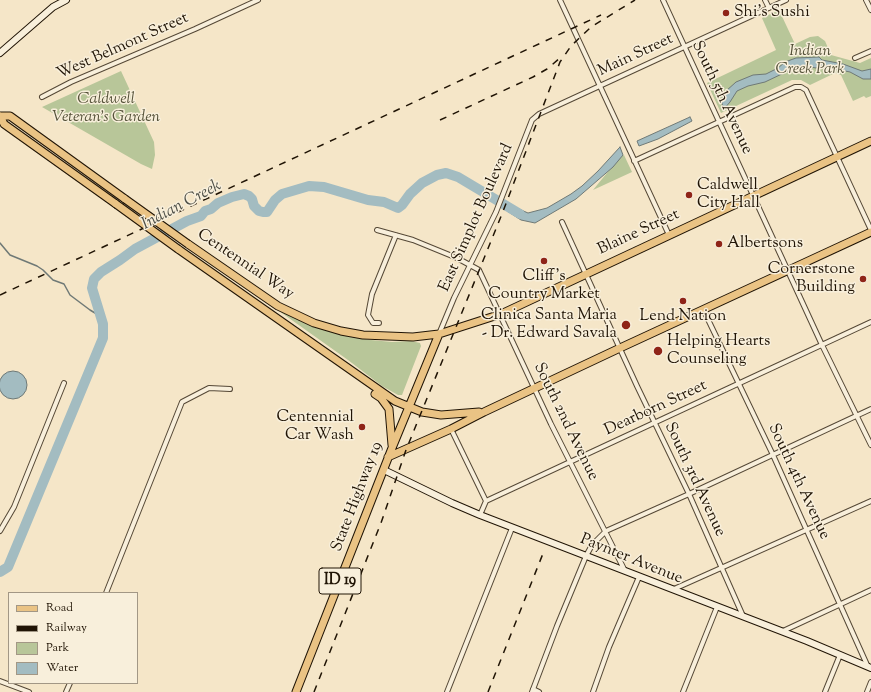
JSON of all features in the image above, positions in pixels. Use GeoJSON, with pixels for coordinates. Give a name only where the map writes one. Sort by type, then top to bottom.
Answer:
{"type":"FeatureCollection","features":[{"type":"Feature","properties":{"kind":"main road","name":"Centennial Way"},"geometry":{"type":"LineString","coordinates":[[439,334],[413,337],[363,335],[341,331],[314,323],[278,306],[188,244],[10,116],[0,116],[4,124],[387,396],[408,408],[422,412],[441,415],[484,412]]}},
{"type":"Feature","properties":{"kind":"main road","name":"Blaine Street"},"geometry":{"type":"LineString","coordinates":[[439,334],[501,314],[871,141]]}},
{"type":"Feature","properties":{"kind":"main road"},"geometry":{"type":"LineString","coordinates":[[388,457],[451,429],[535,387],[871,231]]}},
{"type":"Feature","properties":{"kind":"main road"},"geometry":{"type":"LineString","coordinates":[[296,331],[305,343],[381,398],[386,404],[390,415],[392,448]]}},
{"type":"Feature","properties":{"kind":"main road","name":"State Highway 19"},"geometry":{"type":"LineString","coordinates":[[296,692],[388,457],[439,334]]}},
{"type":"Feature","properties":{"kind":"street"},"geometry":{"type":"LineString","coordinates":[[0,54],[53,7],[66,0]]}},
{"type":"Feature","properties":{"kind":"street","name":"West Belmont Street"},"geometry":{"type":"LineString","coordinates":[[42,97],[71,82],[195,29],[258,0]]}},
{"type":"Feature","properties":{"kind":"street"},"geometry":{"type":"LineString","coordinates":[[560,0],[669,235]]}},
{"type":"Feature","properties":{"kind":"street","name":"South 5th Avenue"},"geometry":{"type":"LineString","coordinates":[[662,0],[822,345],[871,445]]}},
{"type":"Feature","properties":{"kind":"street"},"geometry":{"type":"LineString","coordinates":[[765,0],[768,8]]}},
{"type":"Feature","properties":{"kind":"street","name":"Main Street"},"geometry":{"type":"LineString","coordinates":[[539,114],[786,0]]}},
{"type":"Feature","properties":{"kind":"street"},"geometry":{"type":"LineString","coordinates":[[866,0],[871,10]]}},
{"type":"Feature","properties":{"kind":"street"},"geometry":{"type":"LineString","coordinates":[[855,58],[871,51]]}},
{"type":"Feature","properties":{"kind":"street"},"geometry":{"type":"LineString","coordinates":[[634,161],[795,87],[801,87],[806,90],[871,231]]}},
{"type":"Feature","properties":{"kind":"street","name":"East Simplot Boulevard"},"geometry":{"type":"LineString","coordinates":[[439,334],[496,212],[532,120],[539,114]]}},
{"type":"Feature","properties":{"kind":"street","name":"South 3rd Avenue"},"geometry":{"type":"LineString","coordinates":[[562,222],[654,423],[689,494],[743,617]]}},
{"type":"Feature","properties":{"kind":"street"},"geometry":{"type":"LineString","coordinates":[[377,230],[413,240],[471,265]]}},
{"type":"Feature","properties":{"kind":"street"},"geometry":{"type":"LineString","coordinates":[[379,323],[373,323],[368,315],[372,294],[396,235]]}},
{"type":"Feature","properties":{"kind":"street","name":"South 2nd Avenue"},"geometry":{"type":"LineString","coordinates":[[471,265],[479,270],[570,462],[626,572]]}},
{"type":"Feature","properties":{"kind":"street","name":"South 4th Avenue"},"geometry":{"type":"LineString","coordinates":[[703,309],[808,530],[870,668]]}},
{"type":"Feature","properties":{"kind":"street","name":"Dearborn Street"},"geometry":{"type":"LineString","coordinates":[[486,501],[871,322]]}},
{"type":"Feature","properties":{"kind":"street"},"geometry":{"type":"LineString","coordinates":[[0,531],[14,507],[64,383]]}},
{"type":"Feature","properties":{"kind":"street"},"geometry":{"type":"LineString","coordinates":[[106,592],[182,402],[209,388],[230,389]]}},
{"type":"Feature","properties":{"kind":"street"},"geometry":{"type":"LineString","coordinates":[[539,692],[533,691],[557,626],[586,556],[592,545],[606,531],[871,409]]}},
{"type":"Feature","properties":{"kind":"street"},"geometry":{"type":"LineString","coordinates":[[451,429],[486,501],[480,515]]}},
{"type":"Feature","properties":{"kind":"street","name":"Paynter Avenue"},"geometry":{"type":"LineString","coordinates":[[384,470],[480,515],[782,632],[870,668]]}},
{"type":"Feature","properties":{"kind":"street"},"geometry":{"type":"LineString","coordinates":[[672,590],[871,502]]}},
{"type":"Feature","properties":{"kind":"street"},"geometry":{"type":"LineString","coordinates":[[447,692],[512,528]]}},
{"type":"Feature","properties":{"kind":"street"},"geometry":{"type":"LineString","coordinates":[[594,692],[610,647],[639,577]]}},
{"type":"Feature","properties":{"kind":"street"},"geometry":{"type":"LineString","coordinates":[[782,632],[871,590]]}},
{"type":"Feature","properties":{"kind":"street"},"geometry":{"type":"LineString","coordinates":[[683,692],[717,607]]}},
{"type":"Feature","properties":{"kind":"street"},"geometry":{"type":"LineString","coordinates":[[825,692],[840,655]]}},
{"type":"Feature","properties":{"kind":"street"},"geometry":{"type":"LineString","coordinates":[[0,681],[29,692]]}},
{"type":"Feature","properties":{"kind":"street"},"geometry":{"type":"LineString","coordinates":[[867,692],[871,682]]}},
{"type":"Feature","properties":{"kind":"green space","name":"Indian Creek Park"},"geometry":{"type":"Polygon","coordinates":[[[779,10],[795,44],[810,37],[818,36],[825,41],[831,55],[860,63],[871,58],[871,96],[866,98],[864,96],[853,101],[841,75],[835,73],[810,85],[801,80],[792,80],[721,113],[707,83],[776,50],[762,18],[779,10]]]}},
{"type":"Feature","properties":{"kind":"green space","name":"Caldwell Veteran's Garden"},"geometry":{"type":"Polygon","coordinates":[[[121,71],[154,142],[155,155],[152,169],[42,107],[121,71]]]}},
{"type":"Feature","properties":{"kind":"green space"},"geometry":{"type":"Polygon","coordinates":[[[624,155],[632,172],[593,190],[620,157],[624,155]]]}},
{"type":"Feature","properties":{"kind":"green space"},"geometry":{"type":"Polygon","coordinates":[[[279,311],[309,324],[342,335],[371,340],[392,342],[411,341],[420,343],[421,346],[402,395],[398,395],[382,386],[279,311]]]}},
{"type":"Feature","properties":{"kind":"water"},"geometry":{"type":"Polygon","coordinates":[[[819,57],[822,60],[843,64],[862,71],[871,69],[871,79],[863,79],[850,72],[822,66],[816,68],[805,66],[800,67],[765,82],[748,86],[737,91],[724,109],[721,101],[726,91],[736,82],[753,75],[766,74],[778,68],[785,62],[796,58],[819,57]]]}},
{"type":"Feature","properties":{"kind":"water"},"geometry":{"type":"Polygon","coordinates":[[[690,117],[692,121],[658,139],[639,146],[637,141],[690,117]]]}},
{"type":"Feature","properties":{"kind":"water"},"geometry":{"type":"Polygon","coordinates":[[[620,147],[623,155],[613,167],[576,199],[535,223],[521,220],[507,211],[510,205],[528,213],[547,208],[582,186],[620,147]]]}},
{"type":"Feature","properties":{"kind":"water"},"geometry":{"type":"Polygon","coordinates":[[[13,371],[23,375],[27,385],[23,395],[13,399],[3,395],[-1,385],[3,375],[13,371]]]}},
{"type":"Feature","properties":{"kind":"waterway","name":"Indian Creek"},"geometry":{"type":"LineString","coordinates":[[0,572],[8,567],[103,338],[103,324],[92,288],[94,279],[101,272],[135,249],[187,221],[201,216],[205,211],[211,209],[218,203],[244,194],[252,199],[254,206],[259,211],[263,212],[267,212],[275,200],[282,194],[309,186],[324,187],[368,200],[384,202],[398,208],[422,183],[437,175],[446,173],[458,177],[520,214]]}},
{"type":"Feature","properties":{"kind":"waterway"},"geometry":{"type":"LineString","coordinates":[[0,243],[10,255],[37,266],[53,280],[64,284],[70,295],[100,316]]}},
{"type":"Feature","properties":{"kind":"railway"},"geometry":{"type":"LineString","coordinates":[[314,692],[381,523],[406,450],[502,214],[560,62],[571,46],[591,27],[635,0]]}},
{"type":"Feature","properties":{"kind":"railway"},"geometry":{"type":"LineString","coordinates":[[0,295],[601,15]]}},
{"type":"Feature","properties":{"kind":"railway"},"geometry":{"type":"LineString","coordinates":[[440,120],[533,77],[547,69],[560,58]]}},
{"type":"Feature","properties":{"kind":"railway"},"geometry":{"type":"LineString","coordinates":[[488,692],[544,551]]}},
{"type":"Feature","properties":{"kind":"place","name":"Shi's Sushi"},"geometry":{"type":"Point","coordinates":[726,13]}},
{"type":"Feature","properties":{"kind":"place","name":"Caldwell City Hall"},"geometry":{"type":"Point","coordinates":[689,195]}},
{"type":"Feature","properties":{"kind":"place","name":"Albertsons"},"geometry":{"type":"Point","coordinates":[719,244]}},
{"type":"Feature","properties":{"kind":"place","name":"Cliff's Country Market"},"geometry":{"type":"Point","coordinates":[544,261]}},
{"type":"Feature","properties":{"kind":"place","name":"Cornerstone Building"},"geometry":{"type":"Point","coordinates":[863,279]}},
{"type":"Feature","properties":{"kind":"place","name":"Lend Nation"},"geometry":{"type":"Point","coordinates":[683,301]}},
{"type":"Feature","properties":{"kind":"place","name":"Clinica Santa Maria - Dr. Edward Savala"},"geometry":{"type":"Point","coordinates":[626,325]}},
{"type":"Feature","properties":{"kind":"place","name":"Helping Hearts Counseling"},"geometry":{"type":"Point","coordinates":[658,351]}},
{"type":"Feature","properties":{"kind":"place","name":"Centennial Car Wash"},"geometry":{"type":"Point","coordinates":[362,427]}}]}
